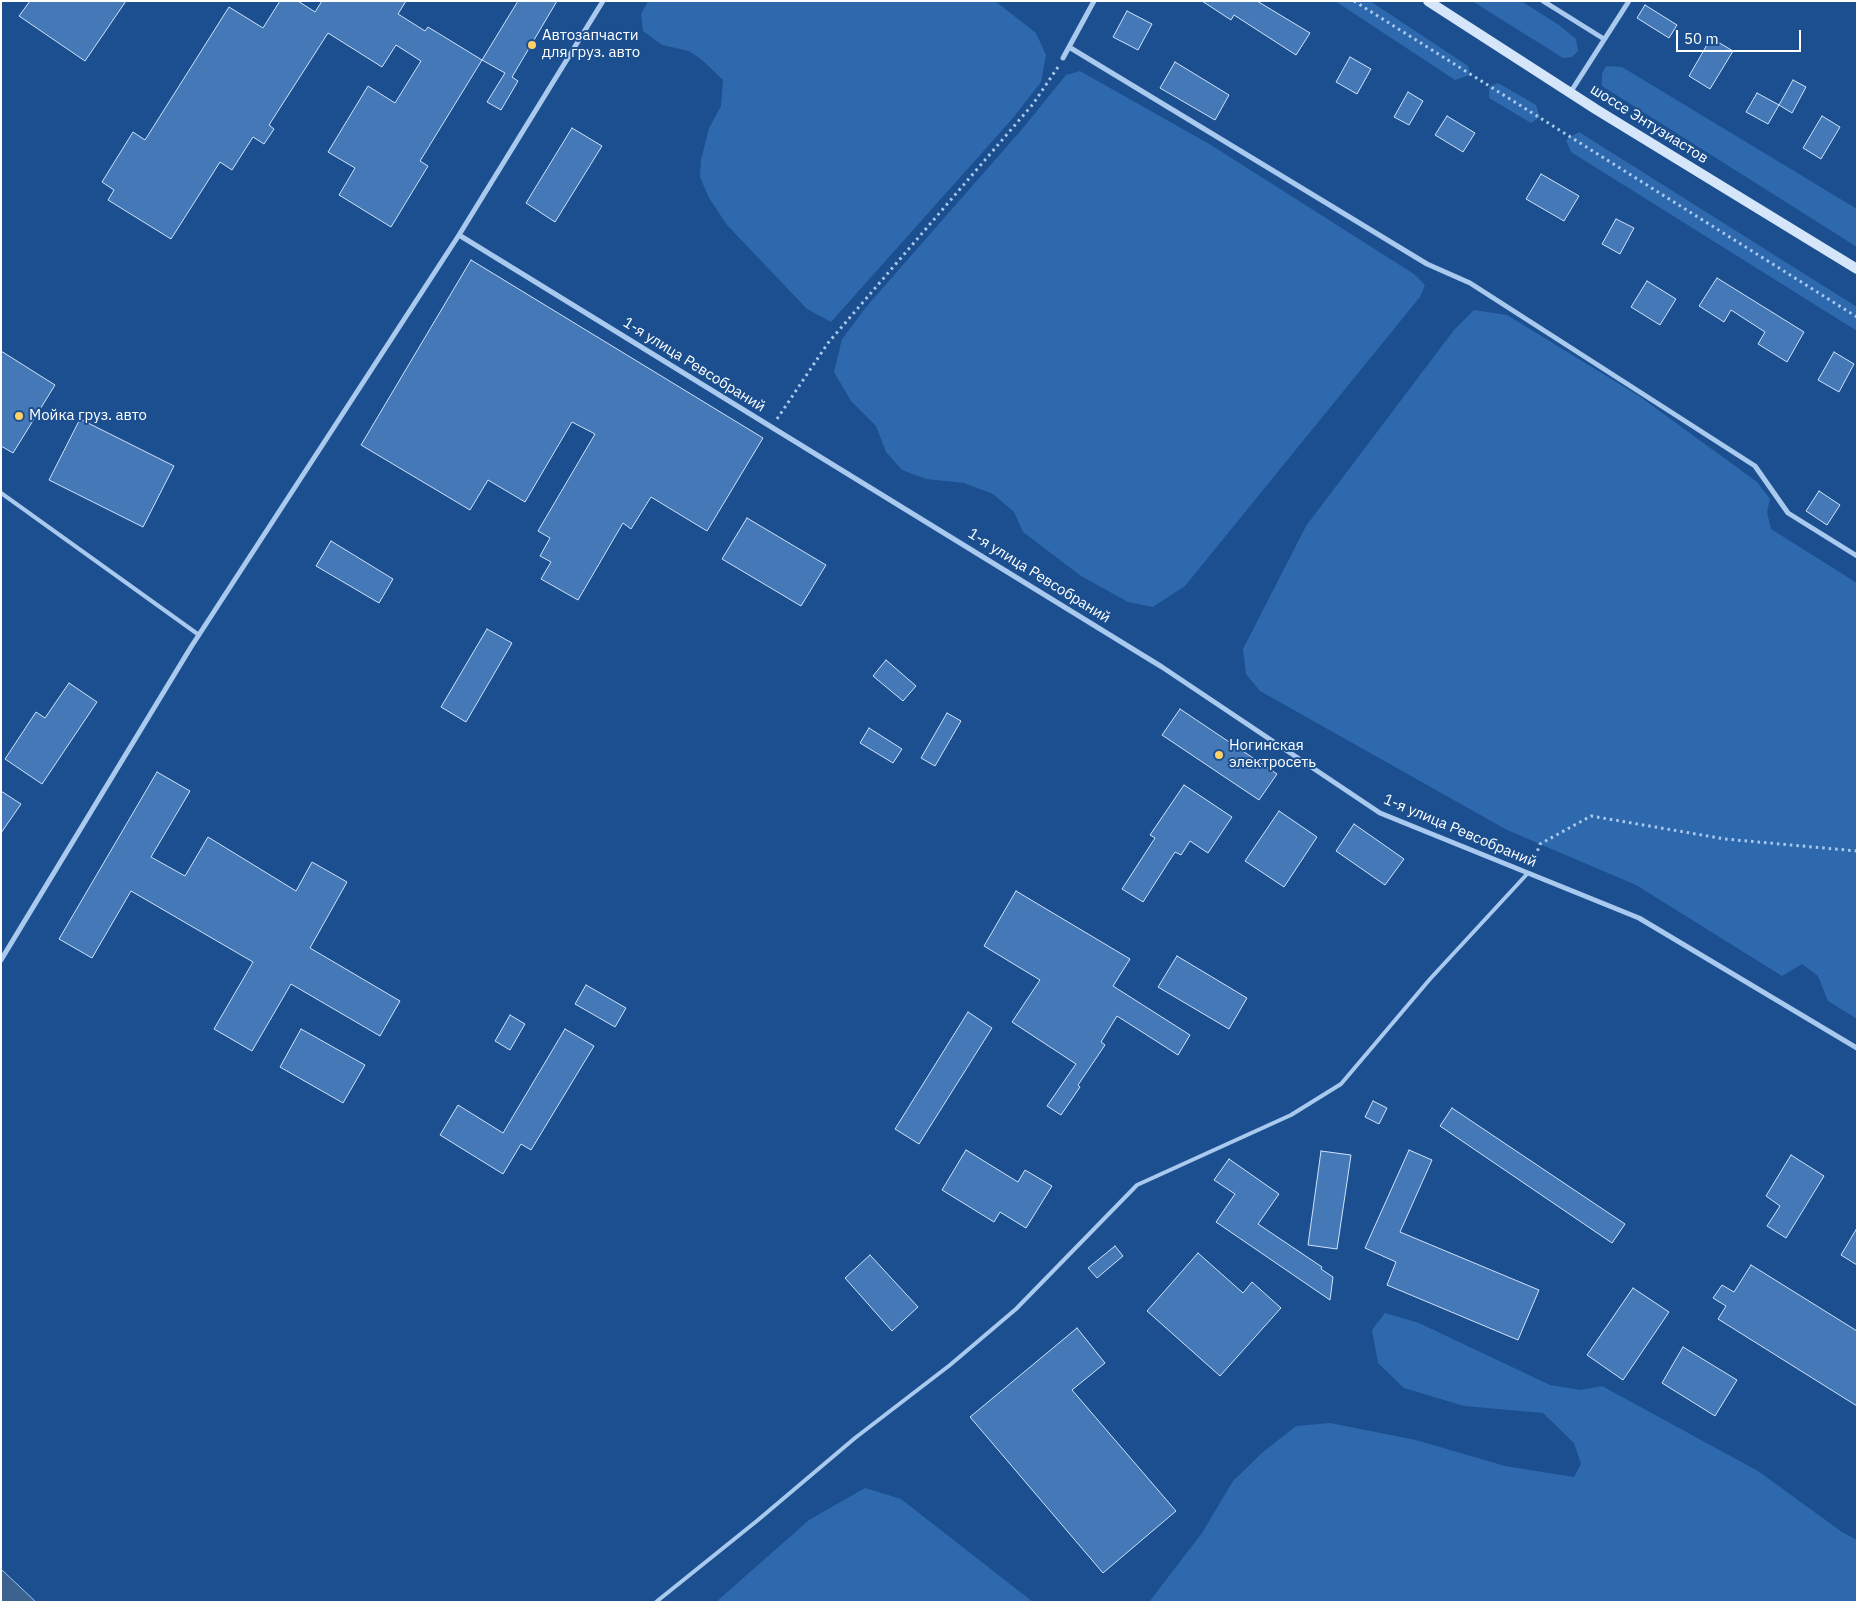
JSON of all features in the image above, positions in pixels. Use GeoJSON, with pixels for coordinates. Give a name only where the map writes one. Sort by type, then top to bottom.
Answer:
{"type":"FeatureCollection","features":[{"type":"Feature","properties":{"kind":"main road","name":"шоссе Энтузиастов"},"geometry":{"type":"LineString","coordinates":[[1428,1],[1570,93],[1857,269]]}},
{"type":"Feature","properties":{"kind":"street"},"geometry":{"type":"LineString","coordinates":[[1,960],[198,635],[459,235],[603,1]]}},
{"type":"Feature","properties":{"kind":"street"},"geometry":{"type":"LineString","coordinates":[[1063,58],[1094,1]]}},
{"type":"Feature","properties":{"kind":"street"},"geometry":{"type":"LineString","coordinates":[[1544,1],[1604,38]]}},
{"type":"Feature","properties":{"kind":"street"},"geometry":{"type":"LineString","coordinates":[[1570,93],[1629,1]]}},
{"type":"Feature","properties":{"kind":"street"},"geometry":{"type":"LineString","coordinates":[[1069,47],[1427,264],[1470,283],[1755,466],[1788,513],[1857,556]]}},
{"type":"Feature","properties":{"kind":"street","name":"1-я улица Ревсобраний"},"geometry":{"type":"LineString","coordinates":[[459,235],[1162,667],[1380,813],[1639,918],[1857,1048]]}},
{"type":"Feature","properties":{"kind":"lane"},"geometry":{"type":"LineString","coordinates":[[1,493],[198,635]]}},
{"type":"Feature","properties":{"kind":"lane"},"geometry":{"type":"LineString","coordinates":[[656,1602],[758,1520],[854,1438],[950,1365],[1016,1309],[1137,1185],[1291,1115],[1342,1084],[1430,979],[1528,873]]}},
{"type":"Feature","properties":{"kind":"path"},"geometry":{"type":"LineString","coordinates":[[1354,1],[1857,317]]}},
{"type":"Feature","properties":{"kind":"path"},"geometry":{"type":"LineString","coordinates":[[771,427],[828,344],[1032,104],[1063,58]]}},
{"type":"Feature","properties":{"kind":"path"},"geometry":{"type":"LineString","coordinates":[[1528,873],[1540,844],[1591,816],[1725,839],[1857,851]]}},
{"type":"Feature","properties":{"kind":"shaded area"},"geometry":{"type":"Polygon","coordinates":[[[648,1],[995,1],[1036,33],[1046,55],[1041,82],[1013,118],[831,322],[807,309],[727,225],[709,198],[700,177],[701,160],[709,128],[721,106],[723,80],[702,60],[689,51],[662,45],[643,31],[641,14],[648,1]]]}},
{"type":"Feature","properties":{"kind":"shaded area"},"geometry":{"type":"Polygon","coordinates":[[[1335,1],[1370,1],[1468,66],[1470,75],[1455,80],[1335,1]]]}},
{"type":"Feature","properties":{"kind":"shaded area"},"geometry":{"type":"Polygon","coordinates":[[[1472,1],[1521,1],[1559,25],[1576,39],[1578,51],[1572,57],[1563,58],[1472,1]]]}},
{"type":"Feature","properties":{"kind":"shaded area"},"geometry":{"type":"Polygon","coordinates":[[[1606,66],[1622,67],[1857,209],[1857,247],[1602,86],[1602,74],[1606,66]]]}},
{"type":"Feature","properties":{"kind":"shaded area"},"geometry":{"type":"Polygon","coordinates":[[[1080,71],[1211,145],[1414,274],[1425,285],[1420,297],[1185,586],[1153,607],[1128,602],[1081,576],[1023,532],[1014,512],[993,494],[964,483],[926,479],[902,470],[886,452],[876,426],[851,401],[834,372],[842,339],[867,306],[1023,128],[1066,75],[1080,71]]]}},
{"type":"Feature","properties":{"kind":"shaded area"},"geometry":{"type":"Polygon","coordinates":[[[1498,83],[1536,105],[1540,117],[1531,123],[1489,98],[1489,87],[1498,83]]]}},
{"type":"Feature","properties":{"kind":"shaded area"},"geometry":{"type":"Polygon","coordinates":[[[1579,132],[1857,307],[1857,331],[1571,152],[1566,140],[1579,132]]]}},
{"type":"Feature","properties":{"kind":"shaded area"},"geometry":{"type":"Polygon","coordinates":[[[1474,310],[1507,315],[1639,396],[1757,482],[1770,499],[1767,512],[1771,529],[1857,583],[1857,1019],[1828,1001],[1818,976],[1802,964],[1782,976],[1636,885],[1507,830],[1260,691],[1246,674],[1243,649],[1306,526],[1454,330],[1474,310]]]}},
{"type":"Feature","properties":{"kind":"shaded area"},"geometry":{"type":"Polygon","coordinates":[[[1385,1313],[1419,1323],[1550,1385],[1581,1390],[1602,1386],[1758,1471],[1842,1532],[1857,1540],[1857,1602],[1149,1602],[1202,1533],[1233,1481],[1263,1452],[1296,1426],[1330,1423],[1416,1440],[1505,1466],[1574,1477],[1581,1464],[1574,1443],[1543,1413],[1464,1406],[1404,1388],[1378,1363],[1372,1330],[1385,1313]]]}},
{"type":"Feature","properties":{"kind":"shaded area"},"geometry":{"type":"Polygon","coordinates":[[[865,1488],[901,1499],[1033,1602],[716,1602],[809,1520],[865,1488]]]}},
{"type":"Feature","properties":{"kind":"shaded area"},"geometry":{"type":"Polygon","coordinates":[[[1,1569],[19,1586],[36,1602],[1,1602],[1,1569]]]}},
{"type":"Feature","properties":{"kind":"building"},"geometry":{"type":"Polygon","coordinates":[[[30,1],[126,1],[85,61],[19,16],[30,1]]]}},
{"type":"Feature","properties":{"kind":"building"},"geometry":{"type":"Polygon","coordinates":[[[280,1],[298,1],[315,12],[322,1],[406,1],[398,14],[425,31],[428,27],[482,60],[420,161],[428,166],[391,227],[339,195],[355,168],[328,152],[368,86],[395,103],[421,61],[396,45],[382,67],[328,33],[269,125],[274,129],[264,144],[253,137],[232,170],[220,162],[171,239],[108,200],[114,190],[102,182],[133,132],[145,140],[229,7],[263,28],[280,1]]]}},
{"type":"Feature","properties":{"kind":"building"},"geometry":{"type":"Polygon","coordinates":[[[518,1],[557,1],[512,77],[518,81],[501,110],[487,102],[505,73],[482,60],[518,1]]]}},
{"type":"Feature","properties":{"kind":"building"},"geometry":{"type":"Polygon","coordinates":[[[1202,1],[1257,1],[1310,33],[1296,55],[1234,15],[1231,20],[1202,1]]]}},
{"type":"Feature","properties":{"kind":"building"},"geometry":{"type":"Polygon","coordinates":[[[1645,5],[1677,25],[1669,38],[1637,18],[1645,5]]]}},
{"type":"Feature","properties":{"kind":"building"},"geometry":{"type":"Polygon","coordinates":[[[1127,11],[1152,24],[1138,50],[1113,37],[1127,11]]]}},
{"type":"Feature","properties":{"kind":"building"},"geometry":{"type":"Polygon","coordinates":[[[1711,38],[1733,51],[1710,89],[1689,76],[1711,38]]]}},
{"type":"Feature","properties":{"kind":"building"},"geometry":{"type":"Polygon","coordinates":[[[1350,57],[1371,69],[1357,94],[1336,82],[1350,57]]]}},
{"type":"Feature","properties":{"kind":"building"},"geometry":{"type":"Polygon","coordinates":[[[1175,62],[1229,95],[1215,120],[1160,88],[1175,62]]]}},
{"type":"Feature","properties":{"kind":"building"},"geometry":{"type":"Polygon","coordinates":[[[1793,80],[1806,87],[1792,113],[1779,105],[1793,80]]]}},
{"type":"Feature","properties":{"kind":"building"},"geometry":{"type":"Polygon","coordinates":[[[1408,92],[1423,101],[1409,125],[1394,117],[1408,92]]]}},
{"type":"Feature","properties":{"kind":"building"},"geometry":{"type":"Polygon","coordinates":[[[1757,93],[1779,105],[1768,124],[1746,112],[1757,93]]]}},
{"type":"Feature","properties":{"kind":"building"},"geometry":{"type":"Polygon","coordinates":[[[1447,116],[1475,133],[1463,152],[1435,135],[1447,116]]]}},
{"type":"Feature","properties":{"kind":"building"},"geometry":{"type":"Polygon","coordinates":[[[1822,116],[1840,127],[1821,159],[1803,148],[1822,116]]]}},
{"type":"Feature","properties":{"kind":"building"},"geometry":{"type":"Polygon","coordinates":[[[572,128],[602,146],[555,222],[526,203],[572,128]]]}},
{"type":"Feature","properties":{"kind":"building"},"geometry":{"type":"Polygon","coordinates":[[[1541,174],[1579,196],[1564,221],[1526,199],[1541,174]]]}},
{"type":"Feature","properties":{"kind":"building"},"geometry":{"type":"Polygon","coordinates":[[[1616,219],[1634,228],[1620,254],[1602,244],[1616,219]]]}},
{"type":"Feature","properties":{"kind":"building"},"geometry":{"type":"Polygon","coordinates":[[[471,260],[763,438],[707,531],[651,497],[631,529],[623,523],[578,600],[541,579],[551,562],[540,556],[550,538],[538,531],[595,434],[572,422],[525,502],[488,480],[470,510],[361,445],[471,260]]]}},
{"type":"Feature","properties":{"kind":"building"},"geometry":{"type":"Polygon","coordinates":[[[1717,278],[1804,332],[1787,362],[1758,344],[1765,332],[1731,310],[1724,322],[1699,306],[1717,278]]]}},
{"type":"Feature","properties":{"kind":"building"},"geometry":{"type":"Polygon","coordinates":[[[1647,281],[1676,299],[1660,325],[1631,307],[1647,281]]]}},
{"type":"Feature","properties":{"kind":"building","name":"Мойка груз. авто"},"geometry":{"type":"Polygon","coordinates":[[[1,351],[55,385],[13,453],[1,446],[1,351]]]}},
{"type":"Feature","properties":{"kind":"building"},"geometry":{"type":"Polygon","coordinates":[[[1834,352],[1854,364],[1839,392],[1818,380],[1834,352]]]}},
{"type":"Feature","properties":{"kind":"building"},"geometry":{"type":"Polygon","coordinates":[[[80,419],[174,466],[143,527],[49,480],[80,419]]]}},
{"type":"Feature","properties":{"kind":"building"},"geometry":{"type":"Polygon","coordinates":[[[1819,491],[1840,505],[1827,525],[1806,511],[1819,491]]]}},
{"type":"Feature","properties":{"kind":"building"},"geometry":{"type":"Polygon","coordinates":[[[747,518],[826,565],[801,606],[722,559],[747,518]]]}},
{"type":"Feature","properties":{"kind":"building"},"geometry":{"type":"Polygon","coordinates":[[[331,541],[393,579],[379,603],[316,566],[331,541]]]}},
{"type":"Feature","properties":{"kind":"building"},"geometry":{"type":"Polygon","coordinates":[[[487,629],[512,643],[466,722],[441,707],[487,629]]]}},
{"type":"Feature","properties":{"kind":"building"},"geometry":{"type":"Polygon","coordinates":[[[886,660],[916,686],[903,701],[873,676],[886,660]]]}},
{"type":"Feature","properties":{"kind":"building"},"geometry":{"type":"Polygon","coordinates":[[[69,683],[97,702],[42,784],[5,759],[36,712],[45,718],[69,683]]]}},
{"type":"Feature","properties":{"kind":"building","name":"Ногинская электросеть"},"geometry":{"type":"Polygon","coordinates":[[[1180,709],[1277,774],[1259,800],[1162,735],[1180,709]]]}},
{"type":"Feature","properties":{"kind":"building"},"geometry":{"type":"Polygon","coordinates":[[[947,713],[961,721],[935,766],[921,758],[947,713]]]}},
{"type":"Feature","properties":{"kind":"building"},"geometry":{"type":"Polygon","coordinates":[[[869,728],[902,749],[893,763],[860,743],[869,728]]]}},
{"type":"Feature","properties":{"kind":"building"},"geometry":{"type":"Polygon","coordinates":[[[157,772],[190,791],[151,857],[185,876],[208,837],[296,891],[312,862],[347,882],[310,948],[400,1001],[380,1036],[291,984],[252,1051],[214,1029],[253,962],[131,891],[92,958],[59,939],[157,772]]]}},
{"type":"Feature","properties":{"kind":"building"},"geometry":{"type":"Polygon","coordinates":[[[1184,785],[1232,817],[1208,853],[1190,841],[1181,855],[1175,852],[1143,902],[1122,889],[1155,838],[1150,835],[1184,785]]]}},
{"type":"Feature","properties":{"kind":"building"},"geometry":{"type":"Polygon","coordinates":[[[1,791],[21,804],[1,833],[1,791]]]}},
{"type":"Feature","properties":{"kind":"building"},"geometry":{"type":"Polygon","coordinates":[[[1279,811],[1317,837],[1284,887],[1245,861],[1279,811]]]}},
{"type":"Feature","properties":{"kind":"building"},"geometry":{"type":"Polygon","coordinates":[[[1354,824],[1404,859],[1385,885],[1336,851],[1354,824]]]}},
{"type":"Feature","properties":{"kind":"building"},"geometry":{"type":"Polygon","coordinates":[[[1016,891],[1130,959],[1113,986],[1190,1035],[1178,1055],[1117,1016],[1101,1042],[1105,1045],[1078,1085],[1080,1087],[1061,1115],[1047,1106],[1076,1064],[1012,1022],[1040,980],[984,946],[1016,891]]]}},
{"type":"Feature","properties":{"kind":"building"},"geometry":{"type":"Polygon","coordinates":[[[1177,956],[1247,998],[1229,1029],[1158,987],[1177,956]]]}},
{"type":"Feature","properties":{"kind":"building"},"geometry":{"type":"Polygon","coordinates":[[[586,985],[626,1008],[615,1027],[575,1004],[586,985]]]}},
{"type":"Feature","properties":{"kind":"building"},"geometry":{"type":"Polygon","coordinates":[[[968,1012],[992,1028],[919,1144],[895,1129],[968,1012]]]}},
{"type":"Feature","properties":{"kind":"building"},"geometry":{"type":"Polygon","coordinates":[[[510,1015],[525,1024],[510,1050],[495,1041],[510,1015]]]}},
{"type":"Feature","properties":{"kind":"building"},"geometry":{"type":"Polygon","coordinates":[[[301,1029],[365,1065],[343,1103],[280,1067],[301,1029]]]}},
{"type":"Feature","properties":{"kind":"building"},"geometry":{"type":"Polygon","coordinates":[[[565,1029],[594,1046],[531,1150],[521,1144],[503,1174],[440,1135],[458,1105],[503,1133],[565,1029]]]}},
{"type":"Feature","properties":{"kind":"building"},"geometry":{"type":"Polygon","coordinates":[[[1373,1101],[1387,1108],[1379,1124],[1365,1117],[1373,1101]]]}},
{"type":"Feature","properties":{"kind":"building"},"geometry":{"type":"Polygon","coordinates":[[[1452,1108],[1625,1224],[1612,1243],[1440,1126],[1452,1108]]]}},
{"type":"Feature","properties":{"kind":"building"},"geometry":{"type":"Polygon","coordinates":[[[966,1150],[1018,1182],[1025,1170],[1052,1186],[1026,1228],[1000,1212],[994,1222],[942,1190],[966,1150]]]}},
{"type":"Feature","properties":{"kind":"building"},"geometry":{"type":"Polygon","coordinates":[[[1409,1150],[1432,1160],[1400,1232],[1539,1290],[1518,1340],[1387,1285],[1396,1262],[1365,1248],[1409,1150]]]}},
{"type":"Feature","properties":{"kind":"building"},"geometry":{"type":"Polygon","coordinates":[[[1321,1151],[1351,1155],[1337,1249],[1308,1245],[1321,1151]]]}},
{"type":"Feature","properties":{"kind":"building"},"geometry":{"type":"Polygon","coordinates":[[[1791,1155],[1824,1176],[1786,1238],[1767,1226],[1780,1206],[1766,1196],[1791,1155]]]}},
{"type":"Feature","properties":{"kind":"building"},"geometry":{"type":"Polygon","coordinates":[[[1229,1159],[1279,1194],[1258,1224],[1322,1267],[1321,1269],[1333,1277],[1330,1300],[1216,1222],[1235,1194],[1214,1180],[1229,1159]]]}},
{"type":"Feature","properties":{"kind":"building"},"geometry":{"type":"Polygon","coordinates":[[[1857,1228],[1857,1265],[1841,1255],[1857,1228]]]}},
{"type":"Feature","properties":{"kind":"building"},"geometry":{"type":"Polygon","coordinates":[[[1115,1246],[1123,1256],[1097,1278],[1088,1268],[1115,1246]]]}},
{"type":"Feature","properties":{"kind":"building"},"geometry":{"type":"Polygon","coordinates":[[[1198,1253],[1243,1293],[1252,1282],[1281,1308],[1220,1376],[1147,1311],[1198,1253]]]}},
{"type":"Feature","properties":{"kind":"building"},"geometry":{"type":"Polygon","coordinates":[[[870,1255],[918,1307],[892,1331],[845,1278],[870,1255]]]}},
{"type":"Feature","properties":{"kind":"building"},"geometry":{"type":"Polygon","coordinates":[[[1751,1265],[1857,1331],[1857,1406],[1718,1319],[1726,1306],[1713,1298],[1722,1285],[1734,1292],[1751,1265]]]}},
{"type":"Feature","properties":{"kind":"building"},"geometry":{"type":"Polygon","coordinates":[[[1633,1288],[1669,1312],[1623,1380],[1587,1355],[1633,1288]]]}},
{"type":"Feature","properties":{"kind":"building"},"geometry":{"type":"Polygon","coordinates":[[[1077,1328],[1105,1363],[1072,1390],[1176,1511],[1103,1573],[970,1417],[1077,1328]]]}},
{"type":"Feature","properties":{"kind":"building"},"geometry":{"type":"Polygon","coordinates":[[[1683,1347],[1737,1380],[1715,1416],[1662,1383],[1683,1347]]]}},
{"type":"Feature","properties":{"kind":"place","name":"Автозапчасти для груз. авто"},"geometry":{"type":"Point","coordinates":[532,45]}},
{"type":"Feature","properties":{"kind":"place","name":"Мойка груз. авто"},"geometry":{"type":"Point","coordinates":[19,416]}},
{"type":"Feature","properties":{"kind":"place","name":"Ногинская электросеть"},"geometry":{"type":"Point","coordinates":[1219,755]}}]}
